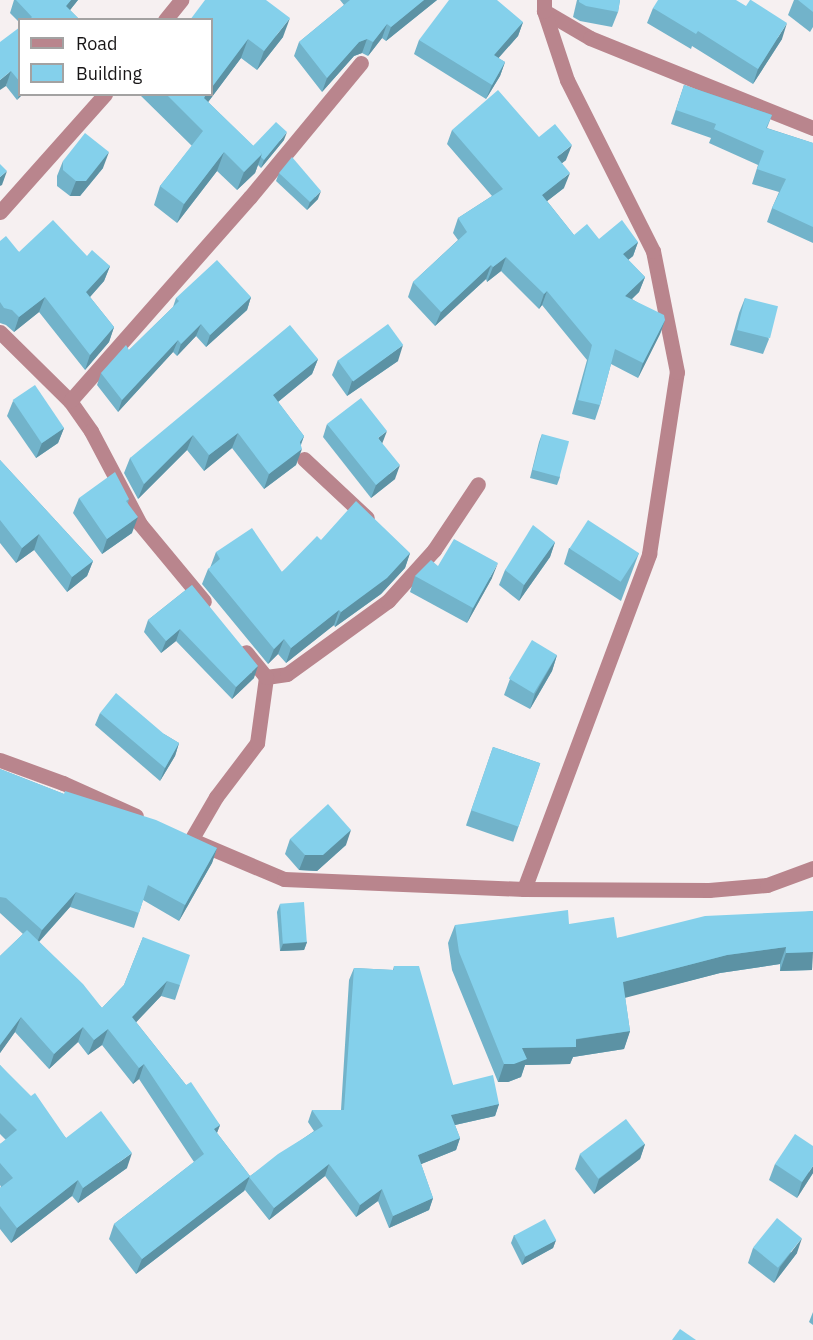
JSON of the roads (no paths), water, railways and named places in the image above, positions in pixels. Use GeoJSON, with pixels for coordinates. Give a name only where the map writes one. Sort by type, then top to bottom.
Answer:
{"type":"FeatureCollection","features":[{"type":"Feature","properties":{"kind":"street"},"geometry":{"type":"LineString","coordinates":[[167,18],[181,0]]}},
{"type":"Feature","properties":{"kind":"street"},"geometry":{"type":"LineString","coordinates":[[544,5],[590,38],[813,128]]}},
{"type":"Feature","properties":{"kind":"street"},"geometry":{"type":"LineString","coordinates":[[524,889],[649,554],[677,372],[653,251],[567,80],[544,5]]}},
{"type":"Feature","properties":{"kind":"street"},"geometry":{"type":"LineString","coordinates":[[69,401],[250,197],[361,63]]}},
{"type":"Feature","properties":{"kind":"street"},"geometry":{"type":"LineString","coordinates":[[0,212],[103,96]]}},
{"type":"Feature","properties":{"kind":"street"},"geometry":{"type":"LineString","coordinates":[[0,332],[69,401],[91,431],[140,524],[214,614]]}},
{"type":"Feature","properties":{"kind":"street"},"geometry":{"type":"LineString","coordinates":[[304,459],[378,529]]}},
{"type":"Feature","properties":{"kind":"street"},"geometry":{"type":"LineString","coordinates":[[266,677],[287,674],[379,608],[415,564],[434,550],[478,484]]}},
{"type":"Feature","properties":{"kind":"street"},"geometry":{"type":"LineString","coordinates":[[237,641],[266,677],[257,743],[186,838],[284,879],[524,889],[709,890],[766,885],[813,868]]}},
{"type":"Feature","properties":{"kind":"street"},"geometry":{"type":"LineString","coordinates":[[0,760],[63,783],[148,821]]}}]}
